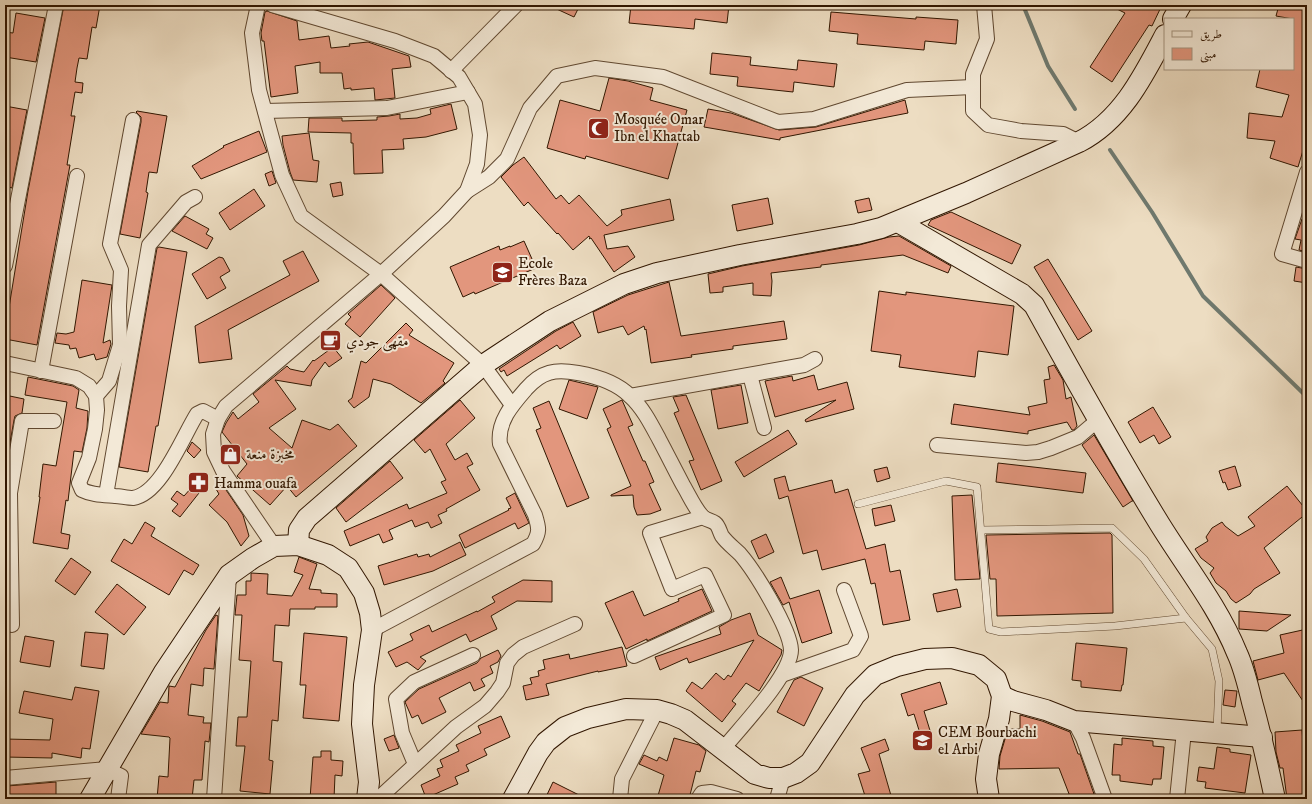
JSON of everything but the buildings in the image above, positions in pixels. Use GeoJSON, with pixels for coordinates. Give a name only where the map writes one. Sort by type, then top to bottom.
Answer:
{"type":"FeatureCollection","features":[{"type":"Feature","properties":{"kind":"street"},"geometry":{"type":"LineString","coordinates":[[5,266],[56,5]]}},
{"type":"Feature","properties":{"kind":"street"},"geometry":{"type":"LineString","coordinates":[[258,5],[252,33],[259,90],[282,175],[301,216],[381,274],[483,365],[512,405]]}},
{"type":"Feature","properties":{"kind":"street"},"geometry":{"type":"LineString","coordinates":[[451,71],[516,5]]}},
{"type":"Feature","properties":{"kind":"street"},"geometry":{"type":"LineString","coordinates":[[984,5],[987,39],[973,74],[973,111],[988,124],[1021,131],[1063,134],[1079,142]]}},
{"type":"Feature","properties":{"kind":"street"},"geometry":{"type":"LineString","coordinates":[[1174,18],[1180,5]]}},
{"type":"Feature","properties":{"kind":"street"},"geometry":{"type":"LineString","coordinates":[[277,6],[395,41],[434,56],[459,77],[475,104],[480,135],[477,164],[467,191]]}},
{"type":"Feature","properties":{"kind":"street"},"geometry":{"type":"LineString","coordinates":[[298,545],[299,530],[307,518],[483,365],[550,321],[624,284],[657,273],[881,228],[898,222],[1079,142],[1091,136],[1100,128],[1129,97],[1144,74],[1164,37]]}},
{"type":"Feature","properties":{"kind":"street"},"geometry":{"type":"LineString","coordinates":[[274,546],[223,471],[214,452],[213,434],[218,419],[226,406],[381,274],[444,216],[467,191],[489,177],[507,159],[530,108],[557,76],[595,68],[663,77],[778,122],[814,119],[907,90],[973,87]]}},
{"type":"Feature","properties":{"kind":"street"},"geometry":{"type":"LineString","coordinates":[[265,112],[387,108],[468,92]]}},
{"type":"Feature","properties":{"kind":"street"},"geometry":{"type":"LineString","coordinates":[[96,396],[109,381],[120,345],[119,306],[121,270],[110,244],[133,120]]}},
{"type":"Feature","properties":{"kind":"street"},"geometry":{"type":"LineString","coordinates":[[1307,172],[1282,254],[1307,261]]}},
{"type":"Feature","properties":{"kind":"street"},"geometry":{"type":"LineString","coordinates":[[41,370],[77,176]]}},
{"type":"Feature","properties":{"kind":"street"},"geometry":{"type":"LineString","coordinates":[[106,495],[149,245],[186,202],[195,197]]}},
{"type":"Feature","properties":{"kind":"street"},"geometry":{"type":"LineString","coordinates":[[898,222],[1022,294],[1034,305],[1098,420],[1156,519],[1213,606],[1228,633],[1238,654],[1247,682],[1262,737],[1275,799]]}},
{"type":"Feature","properties":{"kind":"street"},"geometry":{"type":"LineString","coordinates":[[630,396],[804,365],[815,359]]}},
{"type":"Feature","properties":{"kind":"street"},"geometry":{"type":"LineString","coordinates":[[5,363],[76,378],[88,386],[96,396],[97,410],[95,430],[89,458],[79,483],[82,490],[89,493],[133,498],[143,494],[158,482],[197,414],[203,411],[218,419]]}},
{"type":"Feature","properties":{"kind":"street"},"geometry":{"type":"LineString","coordinates":[[372,630],[533,544],[538,537],[539,528],[535,515],[500,444],[499,434],[502,423],[512,405],[529,385],[542,375],[552,371],[565,371],[600,379],[621,389],[630,396],[646,415],[692,500],[703,517],[716,524],[723,537],[740,554],[758,578],[787,634],[791,649],[789,661],[782,675],[767,696],[723,749]]}},
{"type":"Feature","properties":{"kind":"street"},"geometry":{"type":"LineString","coordinates":[[750,375],[764,428]]}},
{"type":"Feature","properties":{"kind":"street"},"geometry":{"type":"LineString","coordinates":[[937,445],[1026,453],[1038,452],[1078,437],[1098,420]]}},
{"type":"Feature","properties":{"kind":"street"},"geometry":{"type":"LineString","coordinates":[[12,625],[7,493],[22,421],[54,421]]}},
{"type":"Feature","properties":{"kind":"street"},"geometry":{"type":"LineString","coordinates":[[634,656],[724,615],[704,575],[672,589],[650,533],[703,517]]}},
{"type":"Feature","properties":{"kind":"street"},"geometry":{"type":"LineString","coordinates":[[90,799],[164,672],[229,575],[253,558],[274,546],[298,545],[328,555],[348,568],[364,594],[370,613],[372,630],[364,685],[362,724],[369,782],[367,799]]}},
{"type":"Feature","properties":{"kind":"street"},"geometry":{"type":"LineString","coordinates":[[214,799],[229,575]]}},
{"type":"Feature","properties":{"kind":"street"},"geometry":{"type":"LineString","coordinates":[[782,675],[853,650],[861,636],[844,590]]}},
{"type":"Feature","properties":{"kind":"street"},"geometry":{"type":"LineString","coordinates":[[378,799],[456,727],[485,706],[503,683],[507,663],[513,654],[523,647],[575,624]]}},
{"type":"Feature","properties":{"kind":"street"},"geometry":{"type":"LineString","coordinates":[[416,764],[402,733],[396,699],[414,682],[474,655]]}},
{"type":"Feature","properties":{"kind":"street"},"geometry":{"type":"LineString","coordinates":[[513,799],[538,753],[546,742],[565,727],[588,718],[626,710],[657,710],[671,714],[684,720],[755,774],[769,778],[783,778],[796,773],[810,763],[855,694],[875,675],[897,666],[924,659],[952,658],[979,665],[996,679],[1002,696],[999,719],[988,754],[986,779],[989,799]]}},
{"type":"Feature","properties":{"kind":"street"},"geometry":{"type":"LineString","coordinates":[[1002,696],[1013,701],[1046,710],[1074,721],[1262,737]]}},
{"type":"Feature","properties":{"kind":"street"},"geometry":{"type":"LineString","coordinates":[[620,799],[622,779],[657,710]]}},
{"type":"Feature","properties":{"kind":"street"},"geometry":{"type":"LineString","coordinates":[[1074,721],[1083,738],[1105,799]]}},
{"type":"Feature","properties":{"kind":"street"},"geometry":{"type":"LineString","coordinates":[[1177,799],[1184,731]]}},
{"type":"Feature","properties":{"kind":"street"},"geometry":{"type":"LineString","coordinates":[[5,778],[107,769],[121,776],[118,799]]}},
{"type":"Feature","properties":{"kind":"street"},"geometry":{"type":"LineString","coordinates":[[777,799],[783,778]]}},
{"type":"Feature","properties":{"kind":"street"},"geometry":{"type":"LineString","coordinates":[[698,799],[702,793],[711,792],[737,799]]}},
{"type":"Feature","properties":{"kind":"lane"},"geometry":{"type":"LineString","coordinates":[[858,504],[946,481],[977,487],[989,629],[1001,632],[1116,626],[1186,618]]}},
{"type":"Feature","properties":{"kind":"lane"},"geometry":{"type":"LineString","coordinates":[[980,530],[1112,528],[1144,559],[1186,618],[1212,649],[1219,681],[1217,733]]}},
{"type":"Feature","properties":{"kind":"waterway"},"geometry":{"type":"LineString","coordinates":[[1023,5],[1048,66],[1075,109]]}},
{"type":"Feature","properties":{"kind":"waterway"},"geometry":{"type":"LineString","coordinates":[[1110,150],[1152,212],[1203,296],[1307,397]]}},
{"type":"Feature","properties":{"kind":"place","name":"Mosquée Omar Ibn el Khattab"},"geometry":{"type":"Point","coordinates":[599,128]}},
{"type":"Feature","properties":{"kind":"place","name":"Ecole Frères Baza"},"geometry":{"type":"Point","coordinates":[503,272]}},
{"type":"Feature","properties":{"kind":"place","name":"مقهى جودي"},"geometry":{"type":"Point","coordinates":[330,341]}},
{"type":"Feature","properties":{"kind":"place","name":"مخبزة منعة"},"geometry":{"type":"Point","coordinates":[231,454]}},
{"type":"Feature","properties":{"kind":"place","name":"Hamma ouafa"},"geometry":{"type":"Point","coordinates":[199,483]}},
{"type":"Feature","properties":{"kind":"place","name":"CEM Bourbachi el Arbi"},"geometry":{"type":"Point","coordinates":[923,741]}}]}
